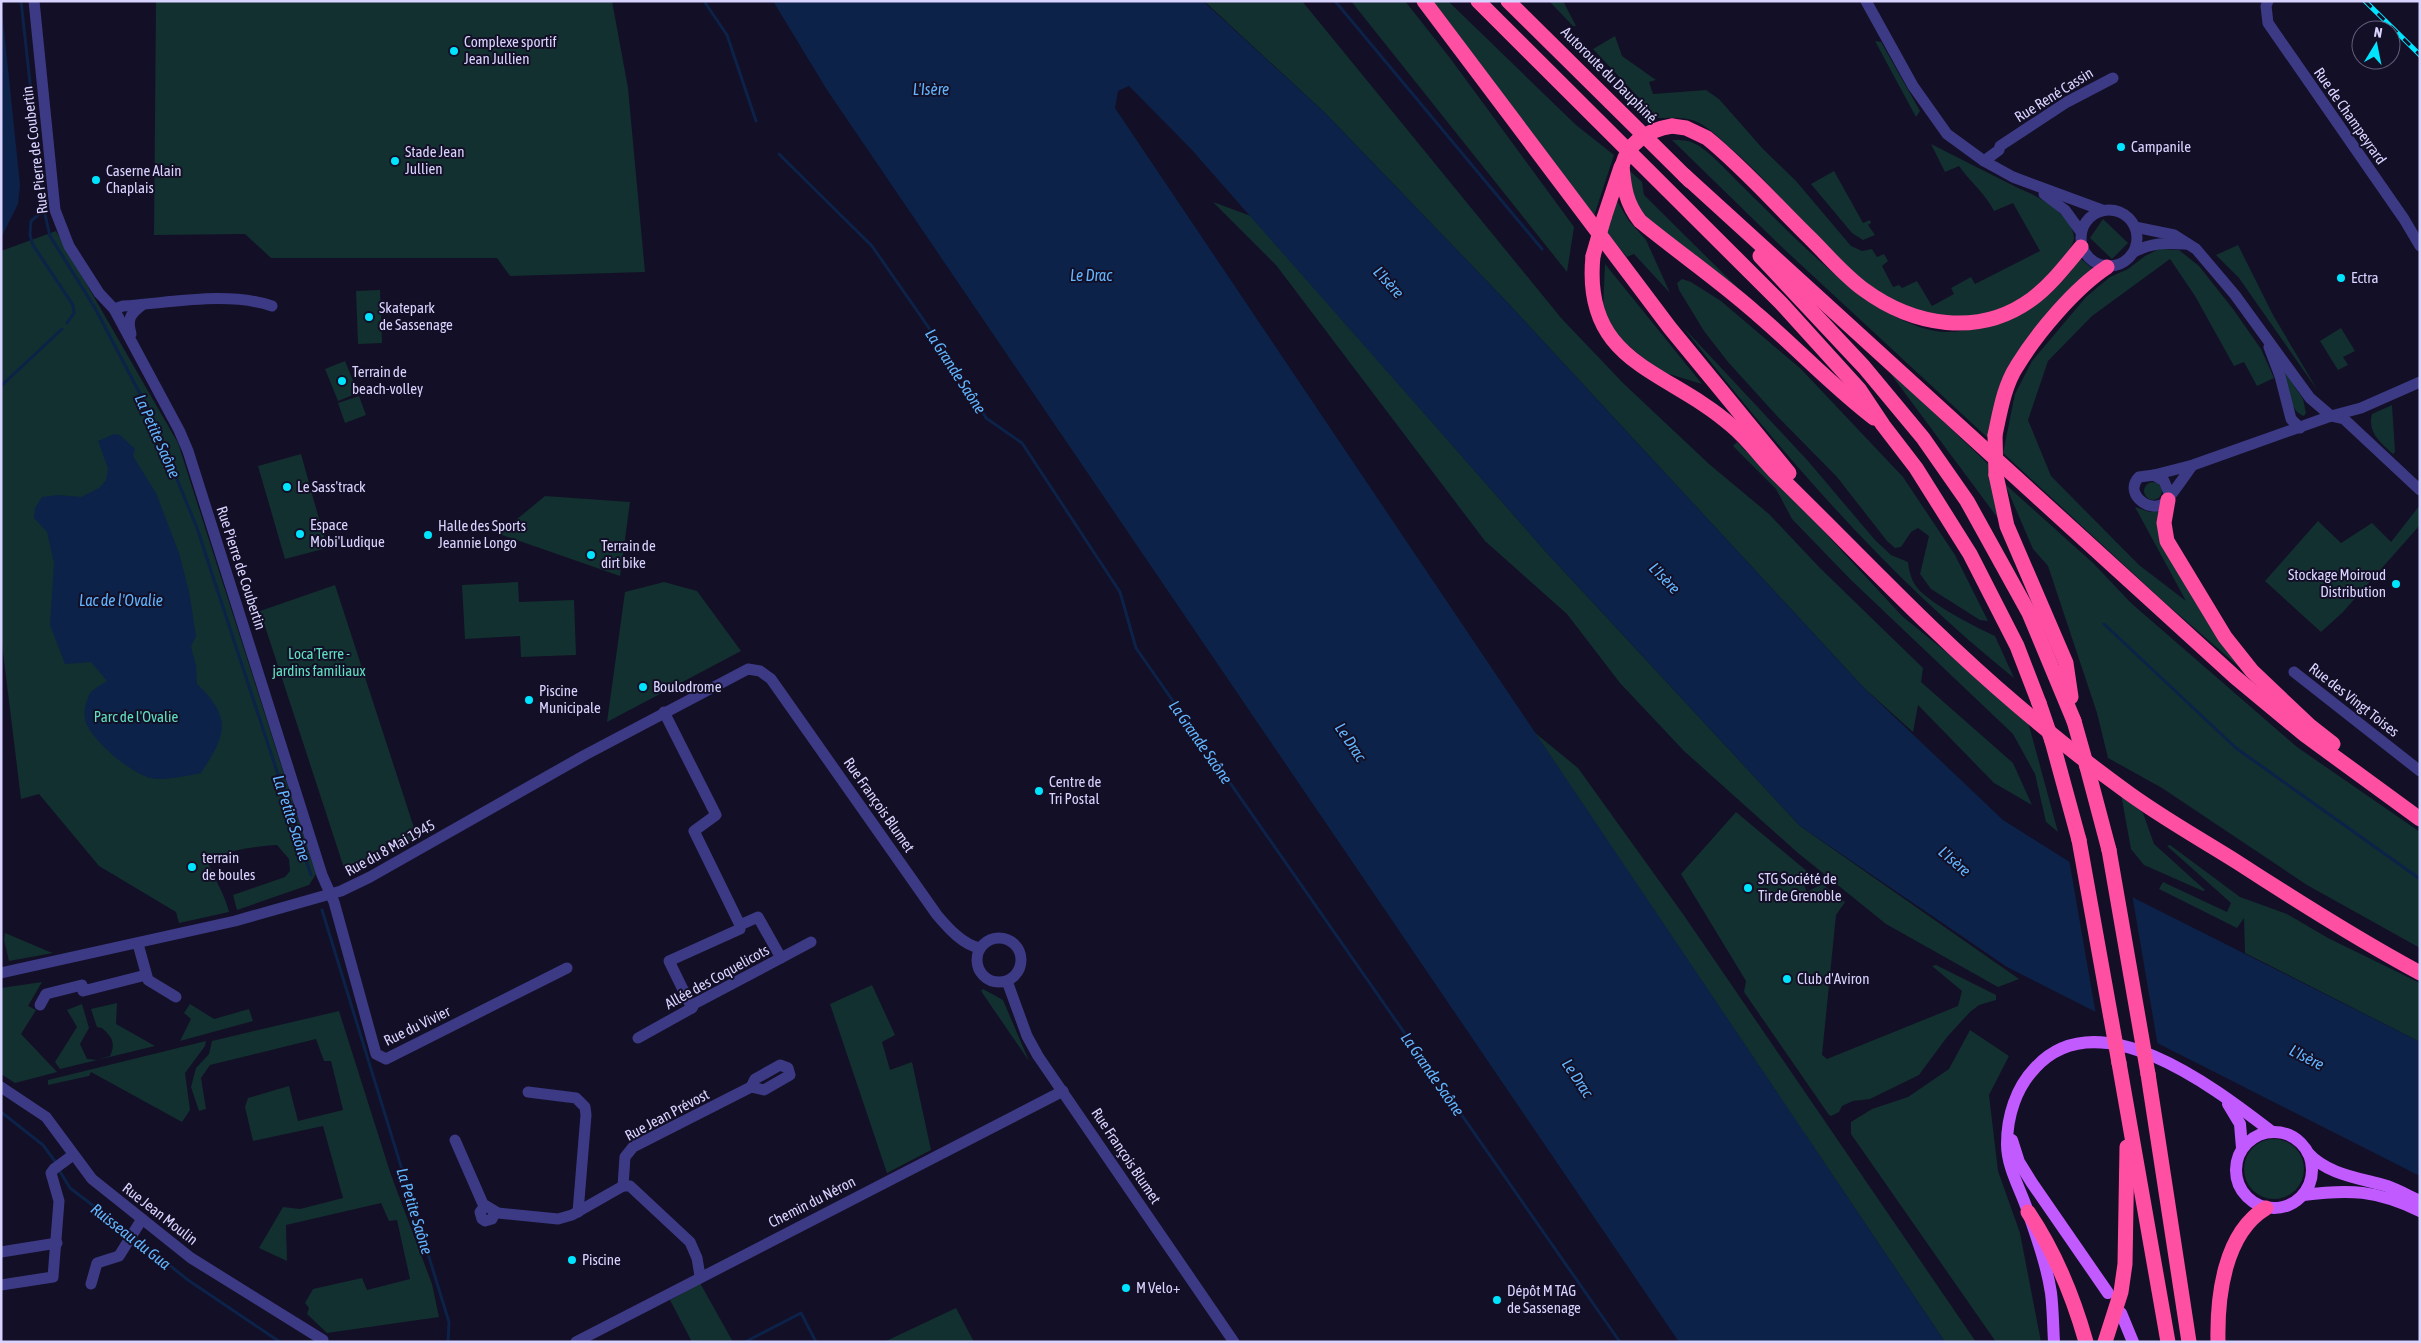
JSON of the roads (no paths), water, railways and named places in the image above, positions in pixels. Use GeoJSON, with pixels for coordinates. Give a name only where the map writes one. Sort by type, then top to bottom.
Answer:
{"type":"FeatureCollection","features":[{"type":"Feature","properties":{"kind":"highway"},"geometry":{"type":"LineString","coordinates":[[1424,1],[1670,328],[1838,533]]}},
{"type":"Feature","properties":{"kind":"highway"},"geometry":{"type":"LineString","coordinates":[[1478,1],[1781,302],[1859,389],[1883,425],[1916,468],[1970,554],[2017,646],[2039,703],[2052,740],[2079,840],[2168,1342]]}},
{"type":"Feature","properties":{"kind":"highway","name":"Autoroute du Dauphiné"},"geometry":{"type":"LineString","coordinates":[[1508,1],[1684,174]]}},
{"type":"Feature","properties":{"kind":"highway"},"geometry":{"type":"LineString","coordinates":[[2081,239],[2063,270],[2034,298],[2004,315],[1988,321],[1967,324],[1932,322],[1916,318],[1899,311],[1862,288],[1707,138],[1686,128],[1672,126],[1653,130],[1636,140],[1625,154],[1593,256],[1591,278],[1594,303],[1599,319],[1615,343],[1640,364],[1734,426],[1773,470],[1924,620],[2017,705],[2125,791],[2354,938],[2420,973]]}},
{"type":"Feature","properties":{"kind":"highway"},"geometry":{"type":"LineString","coordinates":[[1622,166],[1624,192],[1632,210],[1640,221],[1756,312],[1795,347],[1840,392],[1883,425]]}},
{"type":"Feature","properties":{"kind":"highway"},"geometry":{"type":"LineString","coordinates":[[1684,174],[1864,367],[1923,438],[1967,501],[2013,580],[2029,612],[2074,721],[2109,850],[2148,1074],[2189,1342]]}},
{"type":"Feature","properties":{"kind":"highway"},"geometry":{"type":"LineString","coordinates":[[1684,174],[2235,677],[2305,735],[2420,820]]}},
{"type":"Feature","properties":{"kind":"highway"},"geometry":{"type":"LineString","coordinates":[[2074,721],[2066,663],[2007,526],[1996,475],[1995,435],[2002,402],[2016,367],[2072,297],[2107,267]]}},
{"type":"Feature","properties":{"kind":"highway"},"geometry":{"type":"LineString","coordinates":[[2169,497],[2164,523],[2171,549],[2225,637],[2247,664],[2310,726],[2420,810]]}},
{"type":"Feature","properties":{"kind":"highway"},"geometry":{"type":"LineString","coordinates":[[2105,1342],[2119,1299],[2125,1264],[2128,1120]]}},
{"type":"Feature","properties":{"kind":"highway"},"geometry":{"type":"LineString","coordinates":[[2218,1342],[2219,1314],[2228,1264],[2243,1228],[2249,1220],[2266,1208]]}},
{"type":"Feature","properties":{"kind":"highway"},"geometry":{"type":"LineString","coordinates":[[2028,1212],[2058,1264],[2076,1306],[2086,1342]]}},
{"type":"Feature","properties":{"kind":"main road"},"geometry":{"type":"LineString","coordinates":[[2054,1342],[2050,1291],[2028,1212],[2009,1162],[2007,1144],[2015,1097],[2026,1077],[2041,1060],[2063,1048],[2086,1042],[2118,1044],[2134,1048],[2156,1058],[2220,1094],[2272,1132],[2292,1137],[2318,1163],[2332,1170],[2390,1187],[2420,1201]]}},
{"type":"Feature","properties":{"kind":"main road"},"geometry":{"type":"LineString","coordinates":[[2220,1094],[2234,1111],[2240,1124],[2242,1148]]}},
{"type":"Feature","properties":{"kind":"main road"},"geometry":{"type":"LineString","coordinates":[[2009,1128],[2019,1162],[2032,1184],[2108,1293]]}},
{"type":"Feature","properties":{"kind":"main road"},"geometry":{"type":"LineString","coordinates":[[2272,1132],[2250,1140],[2242,1148],[2237,1159],[2235,1172],[2238,1184],[2244,1195],[2254,1203],[2266,1208],[2286,1206],[2303,1195],[2309,1185],[2312,1174],[2311,1162],[2307,1151]]}},
{"type":"Feature","properties":{"kind":"main road"},"geometry":{"type":"LineString","coordinates":[[2303,1195],[2340,1191],[2366,1192],[2405,1204],[2420,1211]]}},
{"type":"Feature","properties":{"kind":"main road"},"geometry":{"type":"LineString","coordinates":[[2122,1313],[2133,1342]]}},
{"type":"Feature","properties":{"kind":"street","name":"Rue Pierre de Coubertin"},"geometry":{"type":"LineString","coordinates":[[34,1],[55,210],[69,246],[99,293],[114,309],[180,430],[329,894]]}},
{"type":"Feature","properties":{"kind":"street"},"geometry":{"type":"LineString","coordinates":[[1866,1],[1913,86],[1947,134],[1984,161],[2032,186],[2065,210],[2091,261],[2107,267],[2122,264],[2134,252],[2146,245],[2158,242],[2189,244]]}},
{"type":"Feature","properties":{"kind":"street","name":"Rue de Champeyrard"},"geometry":{"type":"LineString","coordinates":[[2268,1],[2266,6],[2268,23],[2404,219],[2420,246]]}},
{"type":"Feature","properties":{"kind":"street","name":"Rue René Cassin"},"geometry":{"type":"LineString","coordinates":[[1984,161],[1999,150],[2000,146],[2067,102],[2103,81],[2113,78],[2105,86],[2005,150],[1999,150]]}},
{"type":"Feature","properties":{"kind":"street"},"geometry":{"type":"LineString","coordinates":[[2032,186],[2102,210],[2118,211],[2131,220],[2135,227],[2137,236],[2134,252]]}},
{"type":"Feature","properties":{"kind":"street"},"geometry":{"type":"LineString","coordinates":[[2081,239],[2088,218],[2102,210]]}},
{"type":"Feature","properties":{"kind":"street"},"geometry":{"type":"LineString","coordinates":[[2135,227],[2160,230],[2174,235],[2189,244],[2209,262],[2310,398],[2332,416],[2344,419],[2420,490]]}},
{"type":"Feature","properties":{"kind":"street"},"geometry":{"type":"LineString","coordinates":[[114,309],[142,304],[246,299],[272,306]]}},
{"type":"Feature","properties":{"kind":"street","name":"Rue Pierre de Coubertin"},"geometry":{"type":"LineString","coordinates":[[133,344],[128,322],[132,313],[142,304]]}},
{"type":"Feature","properties":{"kind":"street"},"geometry":{"type":"LineString","coordinates":[[2267,340],[2280,376],[2291,419],[2300,428]]}},
{"type":"Feature","properties":{"kind":"street"},"geometry":{"type":"LineString","coordinates":[[2193,465],[2162,505],[2148,505],[2135,494],[2136,480],[2142,476],[2193,465],[2332,416],[2358,409],[2420,382]]}},
{"type":"Feature","properties":{"kind":"street"},"geometry":{"type":"LineString","coordinates":[[2354,429],[2358,409]]}},
{"type":"Feature","properties":{"kind":"street"},"geometry":{"type":"LineString","coordinates":[[2154,474],[2164,481],[2169,497]]}},
{"type":"Feature","properties":{"kind":"street","name":"Rue du 8 Mai 1945"},"geometry":{"type":"LineString","coordinates":[[1,973],[235,921],[341,891],[370,877],[734,674],[748,669],[760,671]]}},
{"type":"Feature","properties":{"kind":"street","name":"Rue François Blumet"},"geometry":{"type":"LineString","coordinates":[[760,671],[771,679],[948,929],[972,947],[980,948]]}},
{"type":"Feature","properties":{"kind":"street","name":"Rue des Vingt Toises"},"geometry":{"type":"LineString","coordinates":[[2294,672],[2420,771]]}},
{"type":"Feature","properties":{"kind":"street"},"geometry":{"type":"LineString","coordinates":[[664,712],[716,815],[694,830],[740,925]]}},
{"type":"Feature","properties":{"kind":"street","name":"Rue du Vivier"},"geometry":{"type":"LineString","coordinates":[[329,894],[334,902],[376,1054],[386,1059],[567,968]]}},
{"type":"Feature","properties":{"kind":"street"},"geometry":{"type":"LineString","coordinates":[[692,1008],[669,961],[740,929],[740,925],[758,917],[781,958]]}},
{"type":"Feature","properties":{"kind":"street"},"geometry":{"type":"LineString","coordinates":[[1003,938],[1015,944],[1021,956],[1022,963],[1017,974],[1007,981],[993,982],[981,973],[976,961],[980,948],[990,939],[1003,938]]}},
{"type":"Feature","properties":{"kind":"street","name":"Allée des Coquelicots"},"geometry":{"type":"LineString","coordinates":[[638,1038],[692,1008],[694,1004],[811,942]]}},
{"type":"Feature","properties":{"kind":"street"},"geometry":{"type":"LineString","coordinates":[[138,944],[148,980],[176,997]]}},
{"type":"Feature","properties":{"kind":"street"},"geometry":{"type":"LineString","coordinates":[[40,1005],[46,994],[82,985],[83,991],[146,975]]}},
{"type":"Feature","properties":{"kind":"street","name":"Rue François Blumet"},"geometry":{"type":"LineString","coordinates":[[1007,981],[1027,1036],[1038,1056],[1234,1342]]}},
{"type":"Feature","properties":{"kind":"street","name":"Rue Jean Moulin"},"geometry":{"type":"LineString","coordinates":[[1,1087],[46,1117],[92,1179],[191,1258],[323,1340]]}},
{"type":"Feature","properties":{"kind":"street","name":"Rue Jean Prévost"},"geometry":{"type":"LineString","coordinates":[[623,1186],[625,1157],[634,1147],[751,1087]]}},
{"type":"Feature","properties":{"kind":"street","name":"Chemin du Néron"},"geometry":{"type":"LineString","coordinates":[[576,1342],[700,1276],[1063,1091]]}},
{"type":"Feature","properties":{"kind":"street"},"geometry":{"type":"LineString","coordinates":[[528,1092],[576,1098],[585,1107],[586,1115],[578,1212]]}},
{"type":"Feature","properties":{"kind":"street"},"geometry":{"type":"LineString","coordinates":[[455,1140],[485,1206],[496,1212],[558,1219],[578,1212],[623,1186],[630,1186],[690,1242],[697,1258],[700,1276]]}},
{"type":"Feature","properties":{"kind":"street"},"geometry":{"type":"LineString","coordinates":[[1,1284],[53,1277],[59,1201],[51,1172],[73,1155]]}},
{"type":"Feature","properties":{"kind":"street"},"geometry":{"type":"LineString","coordinates":[[91,1284],[97,1263],[119,1256],[142,1219]]}},
{"type":"Feature","properties":{"kind":"street"},"geometry":{"type":"LineString","coordinates":[[1,1252],[57,1243]]}},
{"type":"Feature","properties":{"kind":"water"},"geometry":{"type":"Polygon","coordinates":[[[1,1],[20,185],[18,204],[1,238],[1,1]]]}},
{"type":"Feature","properties":{"kind":"water"},"geometry":{"type":"Polygon","coordinates":[[[773,1],[1203,1],[1325,113],[1506,301],[1864,688],[2003,820],[2076,866],[2130,896],[2420,1042],[2420,1176],[2007,967],[1800,826],[1547,553],[1191,149],[1129,86],[1118,91],[1115,108],[1945,1342],[1679,1342],[827,90],[773,1]]]}},
{"type":"Feature","properties":{"kind":"water","name":"Lac de l'Ovalie"},"geometry":{"type":"Polygon","coordinates":[[[114,434],[120,435],[135,449],[133,456],[156,493],[179,553],[189,591],[196,636],[191,647],[196,665],[197,684],[209,696],[216,707],[221,717],[222,727],[216,748],[201,773],[166,779],[152,778],[139,774],[113,756],[91,732],[85,721],[84,713],[90,693],[107,681],[91,662],[65,664],[50,625],[54,563],[47,532],[34,518],[35,508],[42,497],[58,495],[81,497],[99,488],[106,480],[108,468],[98,441],[114,434]]]}},
{"type":"Feature","properties":{"kind":"waterway","name":"La Petite Saône"},"geometry":{"type":"LineString","coordinates":[[21,1],[44,210],[50,236],[95,308],[149,411],[197,528],[311,875]]}},
{"type":"Feature","properties":{"kind":"waterway","name":"La Grande Saône"},"geometry":{"type":"LineString","coordinates":[[704,1],[727,35],[756,121]]}},
{"type":"Feature","properties":{"kind":"waterway"},"geometry":{"type":"LineString","coordinates":[[1335,1],[1542,249]]}},
{"type":"Feature","properties":{"kind":"waterway","name":"La Grande Saône"},"geometry":{"type":"LineString","coordinates":[[779,154],[872,246],[961,374],[986,418],[1022,443],[1120,592],[1136,648],[1620,1342]]}},
{"type":"Feature","properties":{"kind":"waterway","name":"Ruisseau du Gua"},"geometry":{"type":"LineString","coordinates":[[44,210],[31,221],[30,235],[33,245],[73,305],[74,313],[67,323]]}},
{"type":"Feature","properties":{"kind":"waterway","name":"Ruisseau du Gua"},"geometry":{"type":"LineString","coordinates":[[1,386],[62,329]]}},
{"type":"Feature","properties":{"kind":"waterway"},"geometry":{"type":"LineString","coordinates":[[2104,624],[2236,748],[2420,879]]}},
{"type":"Feature","properties":{"kind":"waterway","name":"La Petite Saône"},"geometry":{"type":"LineString","coordinates":[[322,910],[449,1322],[448,1342]]}},
{"type":"Feature","properties":{"kind":"waterway","name":"Ruisseau du Gua"},"geometry":{"type":"LineString","coordinates":[[1,1112],[43,1145],[57,1164]]}},
{"type":"Feature","properties":{"kind":"waterway","name":"Ruisseau du Gua"},"geometry":{"type":"LineString","coordinates":[[59,1170],[70,1188],[129,1233]]}},
{"type":"Feature","properties":{"kind":"waterway","name":"Ruisseau du Gua"},"geometry":{"type":"LineString","coordinates":[[134,1237],[188,1280],[280,1342]]}},
{"type":"Feature","properties":{"kind":"waterway"},"geometry":{"type":"LineString","coordinates":[[745,1342],[801,1313],[816,1342]]}},
{"type":"Feature","properties":{"kind":"railway"},"geometry":{"type":"LineString","coordinates":[[2365,1],[2420,55]]}},
{"type":"Feature","properties":{"kind":"place","name":"Complexe sportif Jean Jullien"},"geometry":{"type":"Point","coordinates":[454,51]}},
{"type":"Feature","properties":{"kind":"place","name":"Campanile"},"geometry":{"type":"Point","coordinates":[2121,147]}},
{"type":"Feature","properties":{"kind":"place","name":"Stade Jean Jullien"},"geometry":{"type":"Point","coordinates":[395,161]}},
{"type":"Feature","properties":{"kind":"place","name":"Caserne Alain Chaplais"},"geometry":{"type":"Point","coordinates":[96,180]}},
{"type":"Feature","properties":{"kind":"place","name":"Ectra"},"geometry":{"type":"Point","coordinates":[2341,278]}},
{"type":"Feature","properties":{"kind":"place","name":"Skatepark de Sassenage"},"geometry":{"type":"Point","coordinates":[369,317]}},
{"type":"Feature","properties":{"kind":"place","name":"Terrain de beach-volley"},"geometry":{"type":"Point","coordinates":[342,381]}},
{"type":"Feature","properties":{"kind":"place","name":"Le Sass'track"},"geometry":{"type":"Point","coordinates":[287,487]}},
{"type":"Feature","properties":{"kind":"place","name":"Espace Mobi'Ludique"},"geometry":{"type":"Point","coordinates":[300,534]}},
{"type":"Feature","properties":{"kind":"place","name":"Halle des Sports Jeannie Longo"},"geometry":{"type":"Point","coordinates":[428,535]}},
{"type":"Feature","properties":{"kind":"place","name":"Terrain de dirt bike"},"geometry":{"type":"Point","coordinates":[591,555]}},
{"type":"Feature","properties":{"kind":"place","name":"Stockage Moiroud Distribution"},"geometry":{"type":"Point","coordinates":[2396,584]}},
{"type":"Feature","properties":{"kind":"place","name":"Boulodrome"},"geometry":{"type":"Point","coordinates":[643,687]}},
{"type":"Feature","properties":{"kind":"place","name":"Piscine Municipale"},"geometry":{"type":"Point","coordinates":[529,700]}},
{"type":"Feature","properties":{"kind":"place","name":"Centre de Tri Postal"},"geometry":{"type":"Point","coordinates":[1039,791]}},
{"type":"Feature","properties":{"kind":"place","name":"terrain de boules"},"geometry":{"type":"Point","coordinates":[192,867]}},
{"type":"Feature","properties":{"kind":"place","name":"STG Société de Tir de Grenoble"},"geometry":{"type":"Point","coordinates":[1748,888]}},
{"type":"Feature","properties":{"kind":"place","name":"Club d'Aviron"},"geometry":{"type":"Point","coordinates":[1787,979]}},
{"type":"Feature","properties":{"kind":"place","name":"Piscine"},"geometry":{"type":"Point","coordinates":[572,1260]}},
{"type":"Feature","properties":{"kind":"place","name":"M Velo+"},"geometry":{"type":"Point","coordinates":[1126,1288]}},
{"type":"Feature","properties":{"kind":"place","name":"Dépôt M TAG de Sassenage"},"geometry":{"type":"Point","coordinates":[1497,1300]}},
{"type":"Feature","properties":{"kind":"water label","name":"L'Isère"},"geometry":{"type":"Point","coordinates":[931,89]}},
{"type":"Feature","properties":{"kind":"water label","name":"Le Drac"},"geometry":{"type":"Point","coordinates":[1091,275]}},
{"type":"Feature","properties":{"kind":"water label","name":"L'Isère"},"geometry":{"type":"Point","coordinates":[1389,282]}},
{"type":"Feature","properties":{"kind":"water label","name":"L'Isère"},"geometry":{"type":"Point","coordinates":[1665,578]}},
{"type":"Feature","properties":{"kind":"water label","name":"Le Drac"},"geometry":{"type":"Point","coordinates":[1351,742]}},
{"type":"Feature","properties":{"kind":"water label","name":"L'Isère"},"geometry":{"type":"Point","coordinates":[1955,861]}},
{"type":"Feature","properties":{"kind":"water label","name":"L'Isère"},"geometry":{"type":"Point","coordinates":[2307,1057]}},
{"type":"Feature","properties":{"kind":"water label","name":"Le Drac"},"geometry":{"type":"Point","coordinates":[1578,1078]}},
{"type":"Feature","properties":{"kind":"park label","name":"Loca'Terre - jardins familiaux"},"geometry":{"type":"Point","coordinates":[319,662]}},
{"type":"Feature","properties":{"kind":"park label","name":"Parc de l'Ovalie"},"geometry":{"type":"Point","coordinates":[136,717]}}]}
